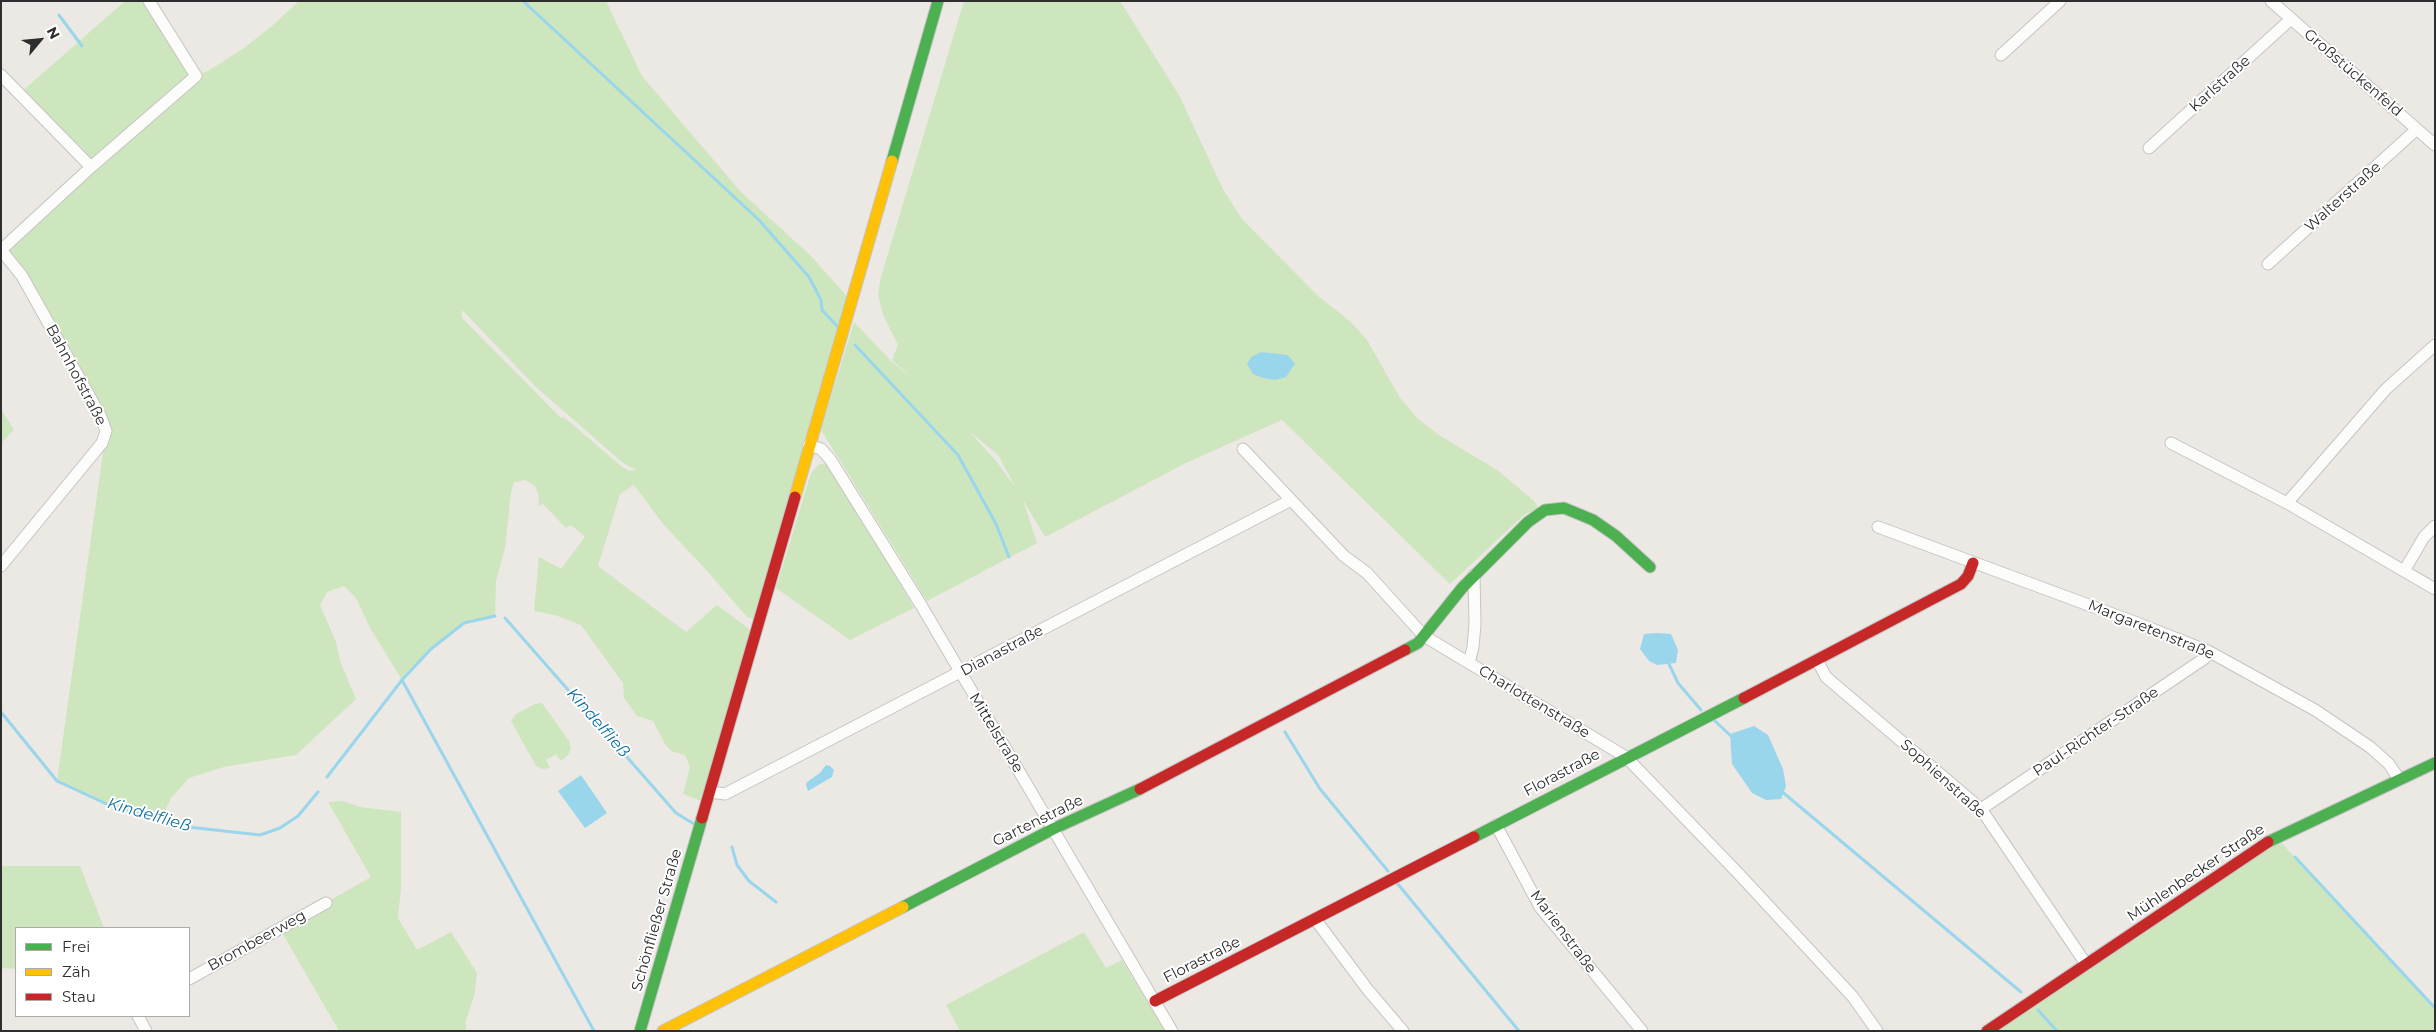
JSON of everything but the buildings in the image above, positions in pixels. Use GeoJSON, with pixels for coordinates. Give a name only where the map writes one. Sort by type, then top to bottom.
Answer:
{"type":"FeatureCollection","features":[{"type":"Feature","properties":{"kind":"street","name":"Bahnhofstraße"},"geometry":{"type":"LineString","coordinates":[[1,566],[102,443],[106,431],[100,415],[22,276],[1,250],[91,167],[196,76],[149,1]]}},
{"type":"Feature","properties":{"kind":"street","name":"Schönfließer Straße"},"geometry":{"type":"LineString","coordinates":[[640,1031],[938,1]]}},
{"type":"Feature","properties":{"kind":"street"},"geometry":{"type":"LineString","coordinates":[[2001,55],[2060,1]]}},
{"type":"Feature","properties":{"kind":"street","name":"Großstückenfeld"},"geometry":{"type":"LineString","coordinates":[[2271,1],[2435,145]]}},
{"type":"Feature","properties":{"kind":"street","name":"Karlstraße"},"geometry":{"type":"LineString","coordinates":[[2149,148],[2292,19]]}},
{"type":"Feature","properties":{"kind":"street"},"geometry":{"type":"LineString","coordinates":[[1,75],[91,167]]}},
{"type":"Feature","properties":{"kind":"street","name":"Walterstraße"},"geometry":{"type":"LineString","coordinates":[[2268,264],[2417,129]]}},
{"type":"Feature","properties":{"kind":"street"},"geometry":{"type":"LineString","coordinates":[[2287,503],[2386,389],[2435,344]]}},
{"type":"Feature","properties":{"kind":"street"},"geometry":{"type":"LineString","coordinates":[[2170,443],[2287,503],[2435,589]]}},
{"type":"Feature","properties":{"kind":"street","name":"Mittelstraße"},"geometry":{"type":"LineString","coordinates":[[810,445],[821,449],[830,459],[1053,829],[1172,1031]]}},
{"type":"Feature","properties":{"kind":"street","name":"Charlottenstraße"},"geometry":{"type":"LineString","coordinates":[[1242,449],[1344,556],[1367,573],[1424,636],[1626,757],[1737,872],[1853,997],[1877,1031]]}},
{"type":"Feature","properties":{"kind":"street","name":"Dianastraße"},"geometry":{"type":"LineString","coordinates":[[710,792],[724,794],[960,674],[1291,500]]}},
{"type":"Feature","properties":{"kind":"street","name":"Gartenstraße"},"geometry":{"type":"LineString","coordinates":[[663,1031],[1053,829],[1139,790],[1418,643],[1474,575],[1528,522],[1545,510],[1564,508],[1593,520],[1616,536],[1650,567]]}},
{"type":"Feature","properties":{"kind":"street"},"geometry":{"type":"LineString","coordinates":[[2404,571],[2424,537],[2435,526]]}},
{"type":"Feature","properties":{"kind":"street","name":"Margaretenstraße"},"geometry":{"type":"LineString","coordinates":[[1878,528],[2208,651],[2315,710],[2370,748],[2389,764],[2399,778]]}},
{"type":"Feature","properties":{"kind":"street","name":"Florastraße"},"geometry":{"type":"LineString","coordinates":[[1155,1001],[1961,584],[1968,576],[1973,563]]}},
{"type":"Feature","properties":{"kind":"street"},"geometry":{"type":"LineString","coordinates":[[1469,663],[1474,640],[1474,575]]}},
{"type":"Feature","properties":{"kind":"street","name":"Paul-Richter-Straße"},"geometry":{"type":"LineString","coordinates":[[1981,810],[2205,658],[2208,651]]}},
{"type":"Feature","properties":{"kind":"street","name":"Sophienstraße"},"geometry":{"type":"LineString","coordinates":[[1817,660],[1826,678],[1981,810],[2086,964]]}},
{"type":"Feature","properties":{"kind":"street","name":"Mühlenbecker Straße"},"geometry":{"type":"LineString","coordinates":[[1987,1031],[2276,837],[2399,778],[2435,763]]}},
{"type":"Feature","properties":{"kind":"street","name":"Marienstraße"},"geometry":{"type":"LineString","coordinates":[[1496,825],[1540,907],[1642,1031]]}},
{"type":"Feature","properties":{"kind":"street","name":"Brombeerweg"},"geometry":{"type":"LineString","coordinates":[[190,978],[326,902]]}},
{"type":"Feature","properties":{"kind":"street"},"geometry":{"type":"LineString","coordinates":[[1315,919],[1368,990],[1403,1031]]}},
{"type":"Feature","properties":{"kind":"street"},"geometry":{"type":"LineString","coordinates":[[139,1017],[146,1031]]}},
{"type":"Feature","properties":{"kind":"green space"},"geometry":{"type":"Polygon","coordinates":[[[125,1],[149,1],[197,75],[208,71],[244,48],[299,1],[606,1],[642,76],[740,191],[811,256],[847,296],[754,619],[747,617],[663,524],[634,485],[620,494],[598,566],[686,632],[717,605],[752,631],[704,802],[683,794],[690,767],[685,755],[671,751],[665,744],[653,721],[637,716],[624,698],[623,683],[581,625],[555,615],[534,611],[539,557],[561,569],[585,537],[571,525],[566,528],[543,504],[538,506],[539,496],[535,486],[525,480],[514,482],[511,493],[505,548],[496,581],[495,616],[464,623],[431,649],[402,680],[370,628],[356,598],[344,586],[327,592],[320,605],[336,642],[340,661],[356,699],[296,755],[224,767],[189,778],[171,798],[161,820],[113,807],[57,781],[106,431],[1,251],[91,167],[19,94],[125,1]],[[462,310],[462,318],[561,418],[564,417],[621,466],[629,471],[636,470],[623,463],[536,387],[462,310]]]}},
{"type":"Feature","properties":{"kind":"green space"},"geometry":{"type":"Polygon","coordinates":[[[964,1],[1120,1],[1179,95],[1223,189],[1242,219],[1318,296],[1351,322],[1367,340],[1400,398],[1418,419],[1439,435],[1497,470],[1534,501],[1539,509],[1525,514],[1450,584],[1282,420],[1186,463],[1045,537],[1023,500],[1037,543],[927,601],[821,430],[854,322],[892,362],[912,378],[892,360],[898,345],[883,315],[878,294],[881,277],[964,1]],[[1261,352],[1275,380],[1274,355],[1261,352]],[[969,431],[996,461],[1016,488],[998,455],[969,431]]]}},
{"type":"Feature","properties":{"kind":"green space"},"geometry":{"type":"Polygon","coordinates":[[[1,409],[14,430],[1,443],[1,409]]]}},
{"type":"Feature","properties":{"kind":"green space"},"geometry":{"type":"Polygon","coordinates":[[[829,462],[914,608],[850,640],[776,588],[811,473],[818,465],[829,462]]]}},
{"type":"Feature","properties":{"kind":"green space"},"geometry":{"type":"Polygon","coordinates":[[[542,703],[569,741],[571,749],[568,755],[561,761],[556,754],[546,760],[550,768],[543,769],[536,766],[511,721],[516,714],[535,704],[542,703]]]}},
{"type":"Feature","properties":{"kind":"green space"},"geometry":{"type":"Polygon","coordinates":[[[343,801],[360,807],[401,812],[401,887],[398,918],[417,950],[451,932],[477,973],[475,993],[466,1020],[466,1031],[339,1031],[280,929],[371,877],[328,802],[343,801]]]}},
{"type":"Feature","properties":{"kind":"green space"},"geometry":{"type":"Polygon","coordinates":[[[2276,837],[2435,1008],[2435,1031],[1987,1031],[2276,837]]]}},
{"type":"Feature","properties":{"kind":"green space"},"geometry":{"type":"Polygon","coordinates":[[[1,866],[80,866],[104,927],[15,927],[15,969],[1,968],[1,866]]]}},
{"type":"Feature","properties":{"kind":"green space"},"geometry":{"type":"Polygon","coordinates":[[[1084,932],[1106,968],[1122,960],[1165,1031],[960,1031],[946,1005],[1084,932]]]}},
{"type":"Feature","properties":{"kind":"water"},"geometry":{"type":"Polygon","coordinates":[[[1261,352],[1288,355],[1295,364],[1286,377],[1275,380],[1263,378],[1253,374],[1247,364],[1251,357],[1261,352]]]}},
{"type":"Feature","properties":{"kind":"water"},"geometry":{"type":"Polygon","coordinates":[[[1644,634],[1671,634],[1678,650],[1676,663],[1657,665],[1649,661],[1640,649],[1644,634]]]}},
{"type":"Feature","properties":{"kind":"water"},"geometry":{"type":"Polygon","coordinates":[[[1754,726],[1768,735],[1783,769],[1786,786],[1781,799],[1766,800],[1752,793],[1732,764],[1730,734],[1754,726]]]}},
{"type":"Feature","properties":{"kind":"water"},"geometry":{"type":"Polygon","coordinates":[[[826,765],[834,770],[832,777],[808,791],[807,782],[820,773],[826,765]]]}},
{"type":"Feature","properties":{"kind":"water"},"geometry":{"type":"Polygon","coordinates":[[[581,775],[607,813],[585,828],[558,791],[581,775]]]}},
{"type":"Feature","properties":{"kind":"waterway"},"geometry":{"type":"LineString","coordinates":[[523,1],[759,220],[809,277],[821,300],[822,310],[837,326]]}},
{"type":"Feature","properties":{"kind":"waterway"},"geometry":{"type":"LineString","coordinates":[[59,15],[82,46]]}},
{"type":"Feature","properties":{"kind":"waterway"},"geometry":{"type":"LineString","coordinates":[[855,345],[958,455],[996,524],[1009,557]]}},
{"type":"Feature","properties":{"kind":"waterway","name":"Kindelfließ"},"geometry":{"type":"LineString","coordinates":[[327,777],[402,680],[431,649],[464,623],[495,616]]}},
{"type":"Feature","properties":{"kind":"waterway","name":"Kindelfließ"},"geometry":{"type":"LineString","coordinates":[[505,618],[676,813],[694,824]]}},
{"type":"Feature","properties":{"kind":"waterway"},"geometry":{"type":"LineString","coordinates":[[1669,664],[1678,683],[1701,710]]}},
{"type":"Feature","properties":{"kind":"waterway"},"geometry":{"type":"LineString","coordinates":[[402,680],[594,1031]]}},
{"type":"Feature","properties":{"kind":"waterway","name":"Kindelfließ"},"geometry":{"type":"LineString","coordinates":[[1,712],[57,781],[113,807],[188,827],[260,835],[280,828],[298,816],[318,792]]}},
{"type":"Feature","properties":{"kind":"waterway"},"geometry":{"type":"LineString","coordinates":[[1714,720],[1733,738]]}},
{"type":"Feature","properties":{"kind":"waterway"},"geometry":{"type":"LineString","coordinates":[[1285,732],[1320,789],[1388,871]]}},
{"type":"Feature","properties":{"kind":"waterway"},"geometry":{"type":"LineString","coordinates":[[1780,790],[2021,992]]}},
{"type":"Feature","properties":{"kind":"waterway","name":"Kindelfließ"},"geometry":{"type":"LineString","coordinates":[[732,847],[737,865],[749,881],[776,902]]}},
{"type":"Feature","properties":{"kind":"waterway"},"geometry":{"type":"LineString","coordinates":[[2295,857],[2435,1008]]}},
{"type":"Feature","properties":{"kind":"waterway"},"geometry":{"type":"LineString","coordinates":[[1397,883],[1519,1031]]}},
{"type":"Feature","properties":{"kind":"waterway"},"geometry":{"type":"LineString","coordinates":[[2038,1010],[2057,1031]]}},
{"type":"Feature","properties":{"kind":"traffic: fast"},"geometry":{"type":"LineString","coordinates":[[892,161],[938,1]]}},
{"type":"Feature","properties":{"kind":"traffic: fast"},"geometry":{"type":"LineString","coordinates":[[1405,650],[1418,643],[1462,588],[1528,522],[1545,510],[1564,508],[1593,520],[1616,536],[1650,567]]}},
{"type":"Feature","properties":{"kind":"traffic: fast"},"geometry":{"type":"LineString","coordinates":[[1474,837],[1744,698]]}},
{"type":"Feature","properties":{"kind":"traffic: fast"},"geometry":{"type":"LineString","coordinates":[[2268,842],[2435,763]]}},
{"type":"Feature","properties":{"kind":"traffic: fast"},"geometry":{"type":"LineString","coordinates":[[903,907],[1053,829],[1140,789]]}},
{"type":"Feature","properties":{"kind":"traffic: fast"},"geometry":{"type":"LineString","coordinates":[[640,1031],[702,818]]}},
{"type":"Feature","properties":{"kind":"traffic: slow"},"geometry":{"type":"LineString","coordinates":[[795,497],[892,161]]}},
{"type":"Feature","properties":{"kind":"traffic: slow"},"geometry":{"type":"LineString","coordinates":[[663,1031],[903,907]]}},
{"type":"Feature","properties":{"kind":"traffic: jam"},"geometry":{"type":"LineString","coordinates":[[702,818],[795,497]]}},
{"type":"Feature","properties":{"kind":"traffic: jam"},"geometry":{"type":"LineString","coordinates":[[1744,698],[1961,584],[1968,576],[1973,563]]}},
{"type":"Feature","properties":{"kind":"traffic: jam"},"geometry":{"type":"LineString","coordinates":[[1140,789],[1405,650]]}},
{"type":"Feature","properties":{"kind":"traffic: jam"},"geometry":{"type":"LineString","coordinates":[[1155,1001],[1474,837]]}},
{"type":"Feature","properties":{"kind":"traffic: jam"},"geometry":{"type":"LineString","coordinates":[[1987,1031],[2268,842]]}}]}
